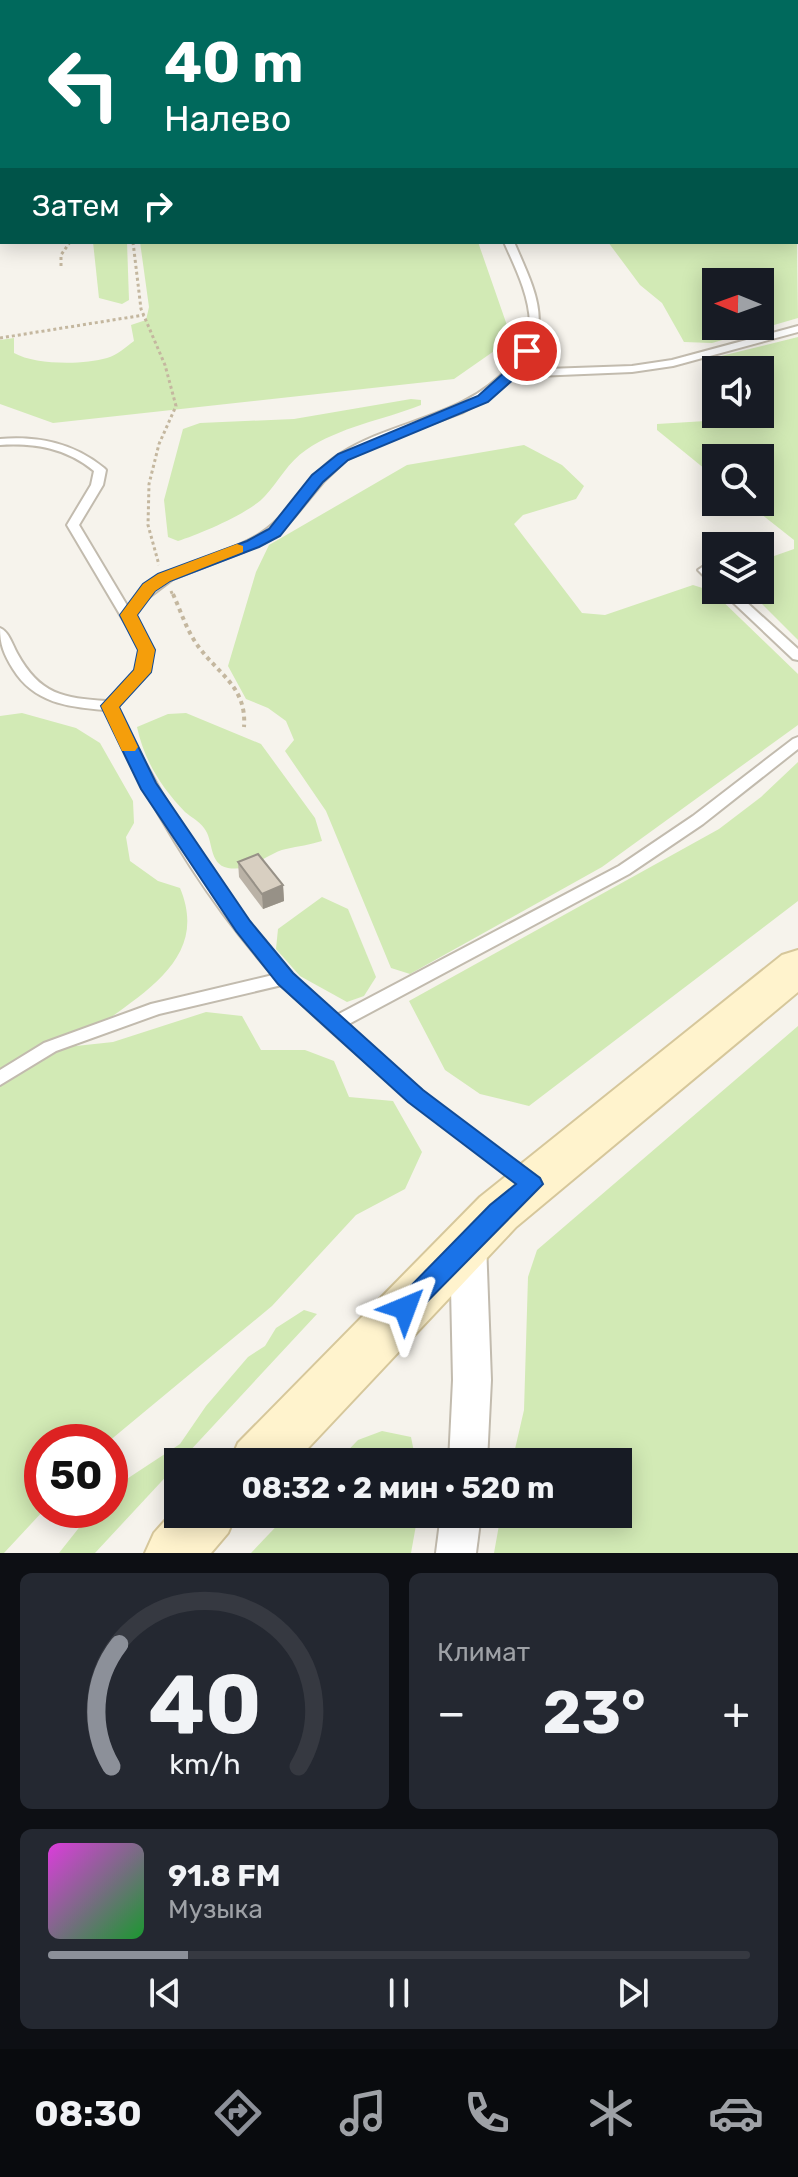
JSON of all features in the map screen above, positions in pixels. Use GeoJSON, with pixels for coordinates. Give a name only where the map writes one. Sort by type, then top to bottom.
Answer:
{"type":"FeatureCollection","features":[{"type":"Feature","properties":{"kind":"main road"},"geometry":{"type":"LineString","coordinates":[[271,1448],[468,1242],[532,1184],[798,967]]}},
{"type":"Feature","properties":{"kind":"main road"},"geometry":{"type":"LineString","coordinates":[[174,1553],[196,1528]]}},
{"type":"Feature","properties":{"kind":"street"},"geometry":{"type":"LineString","coordinates":[[468,1242],[472,1380],[469,1448]]}},
{"type":"Feature","properties":{"kind":"street"},"geometry":{"type":"LineString","coordinates":[[456,1553],[459,1528]]}},
{"type":"Feature","properties":{"kind":"lane"},"geometry":{"type":"LineString","coordinates":[[128,615],[149,587],[164,577],[253,544],[274,532],[318,478],[343,457],[483,399],[511,374],[535,333],[535,320],[530,296],[510,244]]}},
{"type":"Feature","properties":{"kind":"lane"},"geometry":{"type":"LineString","coordinates":[[511,374],[617,370],[673,363],[798,329]]}},
{"type":"Feature","properties":{"kind":"lane"},"geometry":{"type":"LineString","coordinates":[[0,442],[20,440],[58,445],[82,454],[100,470],[97,485],[73,525],[147,650],[143,672],[110,706]]}},
{"type":"Feature","properties":{"kind":"lane"},"geometry":{"type":"LineString","coordinates":[[741,604],[798,656]]}},
{"type":"Feature","properties":{"kind":"lane"},"geometry":{"type":"LineString","coordinates":[[1,635],[26,681],[44,697],[69,703],[110,706]]}},
{"type":"Feature","properties":{"kind":"lane"},"geometry":{"type":"LineString","coordinates":[[110,706],[148,785],[243,926],[286,978],[431,1109],[532,1184]]}},
{"type":"Feature","properties":{"kind":"lane"},"geometry":{"type":"LineString","coordinates":[[334,1024],[624,870],[698,820],[798,742]]}},
{"type":"Feature","properties":{"kind":"lane"},"geometry":{"type":"LineString","coordinates":[[0,1078],[50,1047],[157,1008],[286,978]]}},
{"type":"Feature","properties":{"kind":"path"},"geometry":{"type":"LineString","coordinates":[[61,266],[61,255],[69,244]]}},
{"type":"Feature","properties":{"kind":"path"},"geometry":{"type":"LineString","coordinates":[[133,244],[144,315],[165,365],[176,406],[158,439],[148,490],[146,522],[151,549],[203,653],[225,670],[234,683],[242,700],[244,727]]}},
{"type":"Feature","properties":{"kind":"path"},"geometry":{"type":"LineString","coordinates":[[0,338],[144,315]]}},
{"type":"Feature","properties":{"kind":"green space"},"geometry":{"type":"Polygon","coordinates":[[[93,244],[127,244],[129,300],[122,304],[99,298],[93,244]]]}},
{"type":"Feature","properties":{"kind":"green space"},"geometry":{"type":"Polygon","coordinates":[[[140,244],[479,244],[510,334],[497,349],[454,379],[53,423],[0,404],[0,340],[14,338],[14,353],[34,360],[59,363],[107,358],[134,341],[131,325],[146,320],[149,307],[140,244]]]}},
{"type":"Feature","properties":{"kind":"green space"},"geometry":{"type":"Polygon","coordinates":[[[609,244],[797,244],[798,318],[774,325],[774,268],[702,268],[702,340],[722,340],[712,343],[684,342],[662,303],[640,285],[609,244]]]}},
{"type":"Feature","properties":{"kind":"green space"},"geometry":{"type":"Polygon","coordinates":[[[798,337],[798,640],[762,604],[774,604],[774,556],[794,549],[794,540],[764,516],[774,516],[774,444],[702,444],[702,467],[657,430],[657,424],[702,421],[702,428],[774,428],[774,356],[721,356],[798,337]]]}},
{"type":"Feature","properties":{"kind":"green space"},"geometry":{"type":"Polygon","coordinates":[[[411,399],[421,400],[421,405],[347,430],[306,450],[258,503],[237,516],[178,541],[168,537],[164,500],[183,429],[200,423],[294,419],[411,399]]]}},
{"type":"Feature","properties":{"kind":"green space"},"geometry":{"type":"Polygon","coordinates":[[[524,445],[562,465],[584,486],[576,499],[523,515],[514,524],[582,613],[605,615],[693,585],[702,588],[702,604],[725,604],[798,674],[798,725],[602,867],[410,974],[391,968],[326,811],[285,751],[294,740],[286,721],[268,708],[246,699],[228,666],[256,572],[269,545],[407,465],[524,445]]]}},
{"type":"Feature","properties":{"kind":"green space"},"geometry":{"type":"Polygon","coordinates":[[[22,713],[76,728],[100,743],[133,801],[134,823],[126,837],[130,861],[158,881],[180,888],[187,916],[184,941],[174,962],[138,998],[76,1046],[113,1042],[206,1012],[242,1016],[261,1050],[305,1050],[334,1061],[349,1097],[393,1101],[422,1152],[405,1189],[356,1215],[272,1306],[128,1425],[24,1424],[24,1528],[27,1528],[4,1553],[0,1553],[0,716],[22,713]]]}},
{"type":"Feature","properties":{"kind":"green space"},"geometry":{"type":"Polygon","coordinates":[[[186,713],[261,744],[315,818],[322,841],[279,851],[245,867],[228,868],[217,862],[204,828],[176,803],[161,783],[144,751],[137,727],[168,714],[186,713]]]}},
{"type":"Feature","properties":{"kind":"green space"},"geometry":{"type":"Polygon","coordinates":[[[798,762],[798,901],[529,1106],[480,1094],[445,1070],[409,1001],[719,829],[761,797],[798,762]]]}},
{"type":"Feature","properties":{"kind":"green space"},"geometry":{"type":"Polygon","coordinates":[[[322,897],[348,909],[376,977],[364,996],[347,1002],[300,976],[276,949],[278,929],[322,897]]]}},
{"type":"Feature","properties":{"kind":"green space"},"geometry":{"type":"Polygon","coordinates":[[[798,1026],[798,1553],[494,1553],[498,1528],[632,1528],[632,1448],[515,1448],[524,1410],[528,1277],[537,1250],[798,1026]]]}},
{"type":"Feature","properties":{"kind":"green space"},"geometry":{"type":"Polygon","coordinates":[[[304,1310],[317,1314],[193,1448],[174,1448],[248,1357],[265,1346],[276,1328],[304,1310]]]}},
{"type":"Feature","properties":{"kind":"green space"},"geometry":{"type":"Polygon","coordinates":[[[382,1431],[411,1437],[413,1448],[350,1448],[358,1440],[382,1431]]]}},
{"type":"Feature","properties":{"kind":"green space"},"geometry":{"type":"Polygon","coordinates":[[[164,1455],[164,1479],[128,1517],[128,1478],[164,1455]]]}},
{"type":"Feature","properties":{"kind":"green space"},"geometry":{"type":"Polygon","coordinates":[[[79,1528],[118,1528],[95,1553],[59,1553],[79,1528]]]}},
{"type":"Feature","properties":{"kind":"green space"},"geometry":{"type":"Polygon","coordinates":[[[275,1528],[415,1528],[411,1553],[251,1553],[275,1528]]]}},
{"type":"Feature","properties":{"kind":"building"},"geometry":{"type":"Polygon","coordinates":[[[258,854],[283,885],[262,894],[238,862],[258,854]]]}},
{"type":"Feature","properties":{"kind":"slow traffic"},"geometry":{"type":"LineString","coordinates":[[129,747],[110,706],[143,672],[147,650],[128,615],[149,587],[164,577],[237,549]]}},
{"type":"Feature","properties":{"kind":"route"},"geometry":{"type":"LineString","coordinates":[[405,1308],[498,1212],[532,1184],[431,1109],[286,978],[210,880],[148,785],[110,706],[143,672],[147,650],[128,615],[149,587],[164,577],[253,544],[274,532],[288,519],[318,478],[343,457],[483,399],[511,374],[527,351]]}}]}
